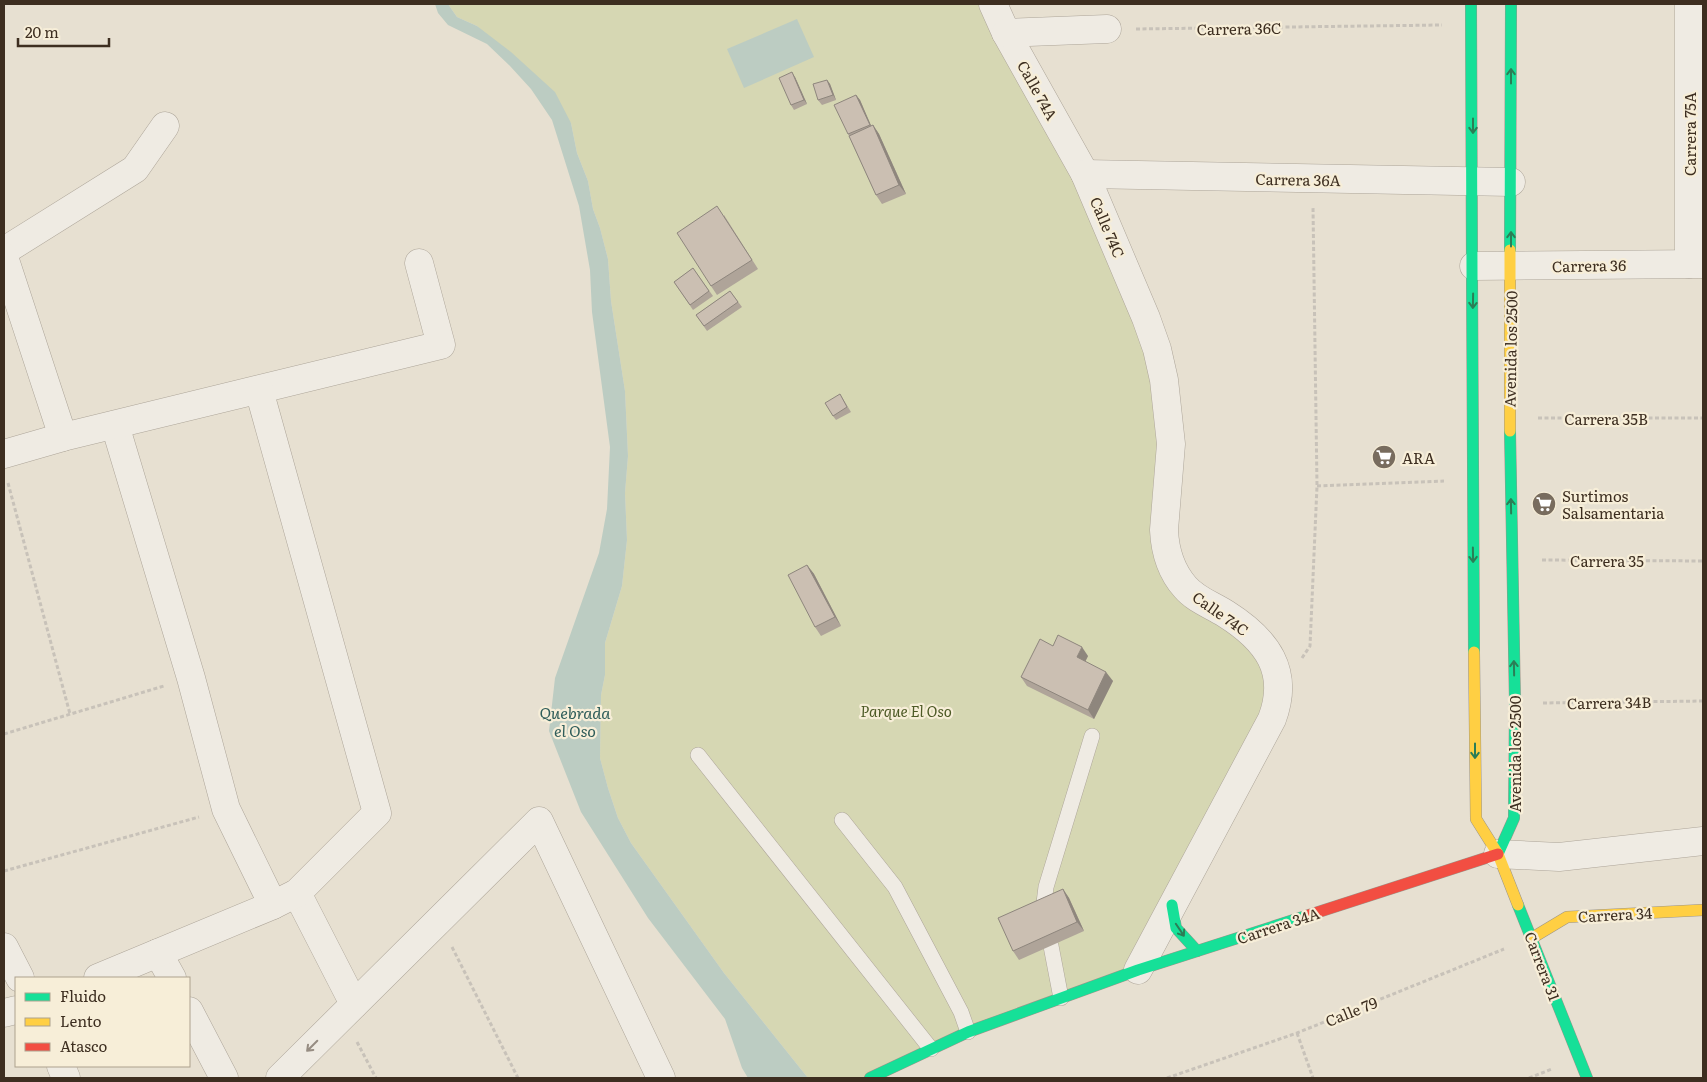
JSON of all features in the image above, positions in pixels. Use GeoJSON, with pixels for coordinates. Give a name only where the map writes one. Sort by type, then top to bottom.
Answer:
{"type":"FeatureCollection","features":[{"type":"Feature","properties":{"kind":"main road"},"geometry":{"type":"LineString","coordinates":[[1471,4],[1474,266],[1472,480],[1476,819],[1498,854]]}},
{"type":"Feature","properties":{"kind":"main road","name":"Avenida los 2500"},"geometry":{"type":"LineString","coordinates":[[1498,854],[1514,818],[1515,703],[1510,418],[1511,4]]}},
{"type":"Feature","properties":{"kind":"main road","name":"Carrera 31"},"geometry":{"type":"LineString","coordinates":[[1498,854],[1586,1078]]}},
{"type":"Feature","properties":{"kind":"main road","name":"Carrera 34A"},"geometry":{"type":"LineString","coordinates":[[871,1078],[968,1032],[1138,970],[1498,854]]}},
{"type":"Feature","properties":{"kind":"main road"},"geometry":{"type":"LineString","coordinates":[[1172,905],[1176,928],[1197,951]]}},
{"type":"Feature","properties":{"kind":"main road","name":"Carrera 34"},"geometry":{"type":"LineString","coordinates":[[1532,938],[1567,917],[1703,910]]}},
{"type":"Feature","properties":{"kind":"street","name":"Calle 74A"},"geometry":{"type":"LineString","coordinates":[[993,4],[1006,33],[1085,174]]}},
{"type":"Feature","properties":{"kind":"street","name":"Carrera 75A"},"geometry":{"type":"LineString","coordinates":[[1689,4],[1696,101],[1696,264]]}},
{"type":"Feature","properties":{"kind":"street"},"geometry":{"type":"LineString","coordinates":[[1006,33],[1107,30]]}},
{"type":"Feature","properties":{"kind":"street"},"geometry":{"type":"LineString","coordinates":[[4,251],[135,169],[164,126]]}},
{"type":"Feature","properties":{"kind":"street","name":"Carrera 36A"},"geometry":{"type":"LineString","coordinates":[[1085,174],[1511,182]]}},
{"type":"Feature","properties":{"kind":"street","name":"Calle 74C"},"geometry":{"type":"LineString","coordinates":[[1085,174],[1146,318],[1164,380],[1171,444],[1165,536],[1172,567],[1178,578],[1195,597],[1231,618],[1259,641],[1273,658],[1278,677],[1279,695],[1272,719],[1138,970]]}},
{"type":"Feature","properties":{"kind":"street"},"geometry":{"type":"LineString","coordinates":[[4,257],[63,437]]}},
{"type":"Feature","properties":{"kind":"street"},"geometry":{"type":"LineString","coordinates":[[5,467],[63,437],[441,345],[419,263]]}},
{"type":"Feature","properties":{"kind":"street","name":"Carrera 36"},"geometry":{"type":"LineString","coordinates":[[1474,266],[1696,264]]}},
{"type":"Feature","properties":{"kind":"street"},"geometry":{"type":"LineString","coordinates":[[100,977],[273,905],[297,892],[377,813],[259,390]]}},
{"type":"Feature","properties":{"kind":"street"},"geometry":{"type":"LineString","coordinates":[[115,425],[191,678],[226,809],[273,905]]}},
{"type":"Feature","properties":{"kind":"street"},"geometry":{"type":"LineString","coordinates":[[280,1078],[539,821],[661,1078]]}},
{"type":"Feature","properties":{"kind":"street","name":"Carrera 34A"},"geometry":{"type":"LineString","coordinates":[[1498,854],[1560,857],[1703,841]]}},
{"type":"Feature","properties":{"kind":"street"},"geometry":{"type":"LineString","coordinates":[[297,892],[349,1009]]}},
{"type":"Feature","properties":{"kind":"street"},"geometry":{"type":"LineString","coordinates":[[4,947],[19,977]]}},
{"type":"Feature","properties":{"kind":"street"},"geometry":{"type":"LineString","coordinates":[[158,953],[171,977]]}},
{"type":"Feature","properties":{"kind":"street"},"geometry":{"type":"LineString","coordinates":[[190,1013],[224,1078]]}},
{"type":"Feature","properties":{"kind":"lane"},"geometry":{"type":"LineString","coordinates":[[1043,911],[1046,887],[1092,736]]}},
{"type":"Feature","properties":{"kind":"lane"},"geometry":{"type":"LineString","coordinates":[[698,755],[931,1049]]}},
{"type":"Feature","properties":{"kind":"lane"},"geometry":{"type":"LineString","coordinates":[[842,820],[895,886],[961,1012],[968,1032]]}},
{"type":"Feature","properties":{"kind":"lane"},"geometry":{"type":"LineString","coordinates":[[1051,946],[1061,998]]}},
{"type":"Feature","properties":{"kind":"path","name":"Carrera 36C"},"geometry":{"type":"LineString","coordinates":[[1107,30],[1472,24]]}},
{"type":"Feature","properties":{"kind":"path"},"geometry":{"type":"LineString","coordinates":[[1279,695],[1310,646],[1317,486],[1313,179]]}},
{"type":"Feature","properties":{"kind":"path","name":"Carrera 35B"},"geometry":{"type":"LineString","coordinates":[[1510,418],[1703,418]]}},
{"type":"Feature","properties":{"kind":"path"},"geometry":{"type":"LineString","coordinates":[[5,467],[70,714]]}},
{"type":"Feature","properties":{"kind":"path"},"geometry":{"type":"LineString","coordinates":[[1317,486],[1472,480]]}},
{"type":"Feature","properties":{"kind":"path","name":"Carrera 35"},"geometry":{"type":"LineString","coordinates":[[1512,559],[1703,560]]}},
{"type":"Feature","properties":{"kind":"path"},"geometry":{"type":"LineString","coordinates":[[4,734],[191,678]]}},
{"type":"Feature","properties":{"kind":"path","name":"Carrera 34B"},"geometry":{"type":"LineString","coordinates":[[1515,703],[1703,701]]}},
{"type":"Feature","properties":{"kind":"path"},"geometry":{"type":"LineString","coordinates":[[4,870],[226,809]]}},
{"type":"Feature","properties":{"kind":"path"},"geometry":{"type":"LineString","coordinates":[[439,922],[518,1078]]}},
{"type":"Feature","properties":{"kind":"path","name":"Calle 79"},"geometry":{"type":"LineString","coordinates":[[1167,1078],[1297,1033],[1532,938]]}},
{"type":"Feature","properties":{"kind":"path"},"geometry":{"type":"LineString","coordinates":[[349,1009],[376,1078]]}},
{"type":"Feature","properties":{"kind":"path"},"geometry":{"type":"LineString","coordinates":[[1297,1033],[1313,1078]]}},
{"type":"Feature","properties":{"kind":"green space","name":"Parque El Oso"},"geometry":{"type":"Polygon","coordinates":[[[448,4],[993,4],[1157,349],[1164,530],[1206,604],[1279,683],[1138,970],[870,1078],[808,1078],[724,973],[631,843],[618,818],[600,758],[601,695],[605,675],[605,643],[622,586],[627,540],[625,493],[628,456],[625,391],[611,301],[608,259],[593,209],[588,181],[577,153],[571,123],[477,26],[457,17],[448,4]]]}},
{"type":"Feature","properties":{"kind":"water","name":"Quebrada el Oso"},"geometry":{"type":"Polygon","coordinates":[[[435,4],[448,4],[457,17],[477,26],[511,52],[555,92],[571,123],[577,153],[588,181],[593,209],[608,259],[611,301],[625,391],[628,456],[625,493],[627,540],[622,586],[605,643],[605,675],[601,695],[600,758],[618,818],[631,843],[724,973],[808,1078],[748,1078],[742,1068],[725,1019],[648,918],[581,812],[549,731],[555,678],[599,553],[607,509],[610,447],[592,312],[590,270],[579,206],[552,120],[531,89],[510,66],[487,44],[448,25],[438,13],[435,4]]]}},
{"type":"Feature","properties":{"kind":"water"},"geometry":{"type":"Polygon","coordinates":[[[797,19],[814,57],[744,88],[727,49],[797,19]]]}},
{"type":"Feature","properties":{"kind":"building"},"geometry":{"type":"Polygon","coordinates":[[[792,72],[804,100],[791,105],[779,78],[792,72]]]}},
{"type":"Feature","properties":{"kind":"building"},"geometry":{"type":"Polygon","coordinates":[[[827,80],[833,95],[818,100],[813,84],[827,80]]]}},
{"type":"Feature","properties":{"kind":"building"},"geometry":{"type":"Polygon","coordinates":[[[856,95],[870,125],[848,134],[834,105],[856,95]]]}},
{"type":"Feature","properties":{"kind":"building"},"geometry":{"type":"Polygon","coordinates":[[[873,125],[899,185],[876,195],[849,136],[873,125]]]}},
{"type":"Feature","properties":{"kind":"building"},"geometry":{"type":"Polygon","coordinates":[[[717,206],[752,260],[711,286],[677,233],[717,206]]]}},
{"type":"Feature","properties":{"kind":"building"},"geometry":{"type":"Polygon","coordinates":[[[693,268],[709,291],[690,305],[674,282],[693,268]]]}},
{"type":"Feature","properties":{"kind":"building"},"geometry":{"type":"Polygon","coordinates":[[[730,291],[738,302],[704,326],[696,315],[730,291]]]}},
{"type":"Feature","properties":{"kind":"building"},"geometry":{"type":"Polygon","coordinates":[[[840,394],[847,407],[833,416],[825,403],[840,394]]]}},
{"type":"Feature","properties":{"kind":"building"},"geometry":{"type":"Polygon","coordinates":[[[807,565],[835,617],[815,627],[788,575],[807,565]]]}},
{"type":"Feature","properties":{"kind":"building"},"geometry":{"type":"Polygon","coordinates":[[[1058,635],[1082,647],[1077,657],[1106,672],[1088,710],[1021,677],[1040,639],[1053,646],[1058,635]]]}},
{"type":"Feature","properties":{"kind":"building"},"geometry":{"type":"Polygon","coordinates":[[[1063,889],[1077,922],[1013,951],[998,918],[1063,889]]]}},
{"type":"Feature","properties":{"kind":"traffic: fast"},"geometry":{"type":"LineString","coordinates":[[1471,4],[1474,652]]}},
{"type":"Feature","properties":{"kind":"traffic: fast"},"geometry":{"type":"LineString","coordinates":[[1510,250],[1511,4]]}},
{"type":"Feature","properties":{"kind":"traffic: fast"},"geometry":{"type":"LineString","coordinates":[[1498,854],[1514,818],[1515,703],[1510,431]]}},
{"type":"Feature","properties":{"kind":"traffic: fast"},"geometry":{"type":"LineString","coordinates":[[1172,905],[1176,928],[1197,951]]}},
{"type":"Feature","properties":{"kind":"traffic: fast"},"geometry":{"type":"LineString","coordinates":[[1518,905],[1587,1078]]}},
{"type":"Feature","properties":{"kind":"traffic: fast"},"geometry":{"type":"LineString","coordinates":[[870,1078],[968,1032],[1138,970],[1306,916]]}},
{"type":"Feature","properties":{"kind":"traffic: slow"},"geometry":{"type":"LineString","coordinates":[[1510,250],[1510,431]]}},
{"type":"Feature","properties":{"kind":"traffic: slow"},"geometry":{"type":"LineString","coordinates":[[1474,652],[1476,819],[1498,854],[1518,905]]}},
{"type":"Feature","properties":{"kind":"traffic: slow"},"geometry":{"type":"LineString","coordinates":[[1532,938],[1567,917],[1703,910]]}},
{"type":"Feature","properties":{"kind":"traffic: jam"},"geometry":{"type":"LineString","coordinates":[[1306,916],[1498,854]]}},
{"type":"Feature","properties":{"kind":"place","name":"ARA"},"geometry":{"type":"Point","coordinates":[1384,457]}},
{"type":"Feature","properties":{"kind":"place","name":"Surtimos Salsamentaria"},"geometry":{"type":"Point","coordinates":[1544,504]}}]}
